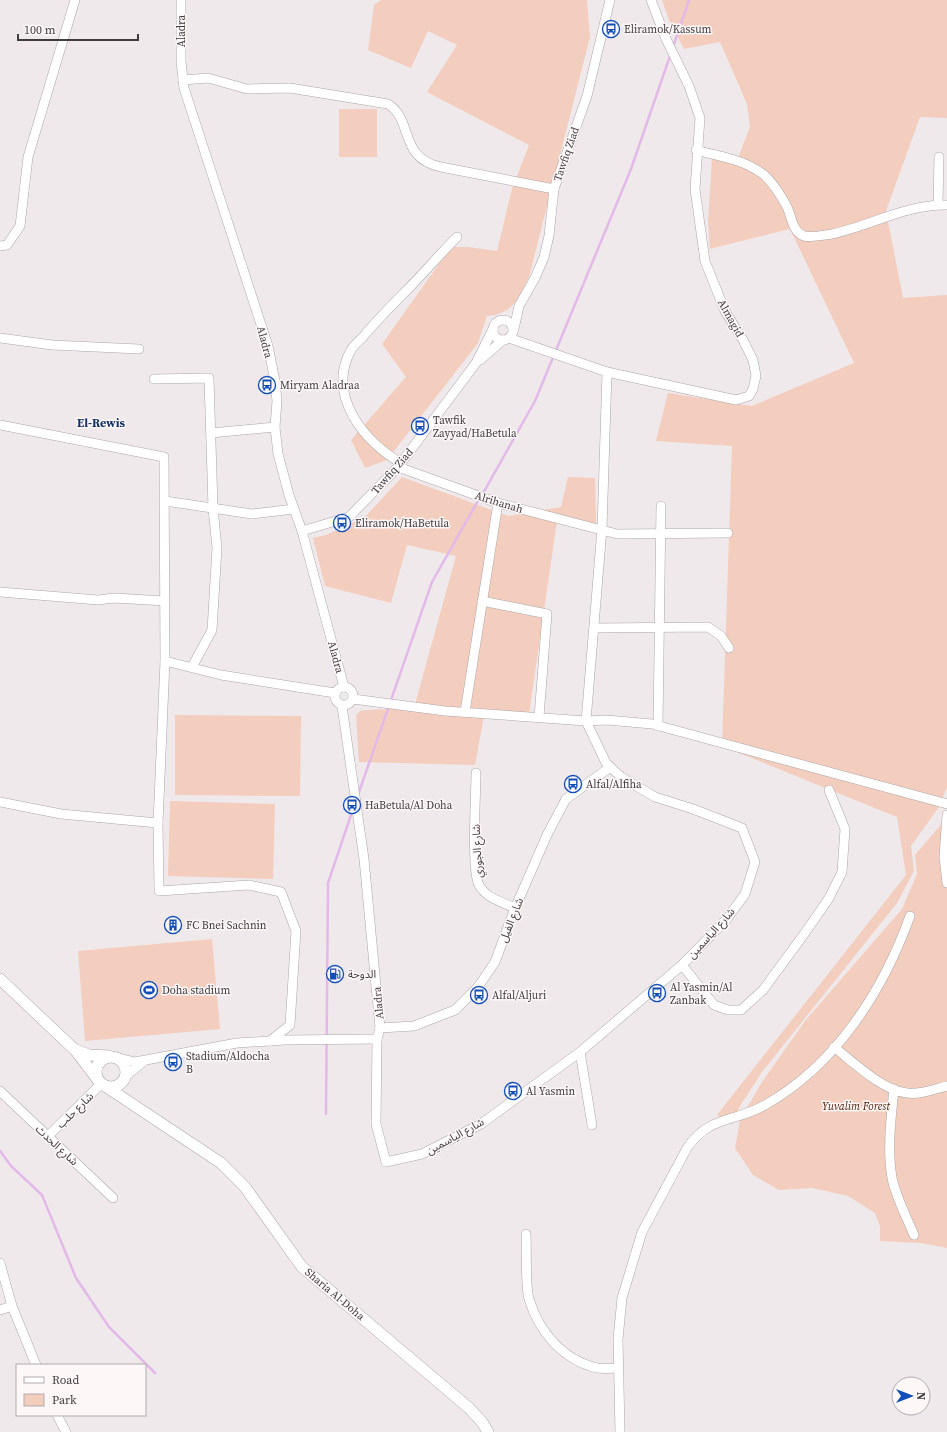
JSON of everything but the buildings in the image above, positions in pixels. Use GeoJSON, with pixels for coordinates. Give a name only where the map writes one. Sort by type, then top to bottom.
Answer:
{"type":"FeatureCollection","features":[{"type":"Feature","properties":{"kind":"street"},"geometry":{"type":"LineString","coordinates":[[0,246],[7,245],[20,226],[28,157],[75,0]]}},
{"type":"Feature","properties":{"kind":"street","name":"Aladra"},"geometry":{"type":"LineString","coordinates":[[180,0],[181,61],[183,80],[192,114],[268,346],[276,388],[278,454],[302,531],[344,687]]}},
{"type":"Feature","properties":{"kind":"street","name":"Tawfiq Ziad"},"geometry":{"type":"LineString","coordinates":[[519,306],[535,278],[544,257],[549,236],[554,189],[587,96],[610,0]]}},
{"type":"Feature","properties":{"kind":"street","name":"Almagid"},"geometry":{"type":"LineString","coordinates":[[506,339],[607,372],[736,400],[749,396],[753,389],[756,376],[753,360],[743,340],[725,311],[705,261],[695,189],[696,150],[700,118],[689,86],[666,39],[651,0]]}},
{"type":"Feature","properties":{"kind":"street"},"geometry":{"type":"LineString","coordinates":[[183,80],[208,78],[247,89],[290,88],[388,104],[395,109],[416,154],[424,162],[441,167],[554,189]]}},
{"type":"Feature","properties":{"kind":"street"},"geometry":{"type":"LineString","coordinates":[[696,150],[742,163],[760,172],[772,184],[787,206],[797,230],[804,236],[814,237],[845,231],[909,211],[942,205],[939,157]]}},
{"type":"Feature","properties":{"kind":"street","name":"Alrihanah"},"geometry":{"type":"LineString","coordinates":[[457,237],[384,312],[352,350],[346,362],[344,381],[345,395],[350,412],[358,426],[371,441],[399,465],[498,503],[617,534],[728,533]]}},
{"type":"Feature","properties":{"kind":"street"},"geometry":{"type":"LineString","coordinates":[[476,363],[494,325],[519,306]]}},
{"type":"Feature","properties":{"kind":"street"},"geometry":{"type":"LineString","coordinates":[[476,363],[506,339],[514,329],[519,306]]}},
{"type":"Feature","properties":{"kind":"street"},"geometry":{"type":"LineString","coordinates":[[499,320],[509,321],[514,329]]}},
{"type":"Feature","properties":{"kind":"street"},"geometry":{"type":"LineString","coordinates":[[493,329],[495,335],[506,339]]}},
{"type":"Feature","properties":{"kind":"street"},"geometry":{"type":"LineString","coordinates":[[0,338],[52,345],[139,349]]}},
{"type":"Feature","properties":{"kind":"street","name":"Tawfiq Ziad"},"geometry":{"type":"LineString","coordinates":[[302,531],[349,517],[399,465],[476,363]]}},
{"type":"Feature","properties":{"kind":"street"},"geometry":{"type":"LineString","coordinates":[[586,721],[602,530],[607,372]]}},
{"type":"Feature","properties":{"kind":"street"},"geometry":{"type":"LineString","coordinates":[[154,379],[209,378],[213,508],[217,548],[212,630],[192,667]]}},
{"type":"Feature","properties":{"kind":"street"},"geometry":{"type":"LineString","coordinates":[[0,425],[164,457],[165,661],[158,823],[158,891],[249,886],[281,892],[296,931],[294,986],[290,1025],[270,1041]]}},
{"type":"Feature","properties":{"kind":"street"},"geometry":{"type":"LineString","coordinates":[[211,433],[276,427]]}},
{"type":"Feature","properties":{"kind":"street"},"geometry":{"type":"LineString","coordinates":[[165,501],[252,514],[294,509]]}},
{"type":"Feature","properties":{"kind":"street"},"geometry":{"type":"LineString","coordinates":[[464,712],[498,503]]}},
{"type":"Feature","properties":{"kind":"street"},"geometry":{"type":"LineString","coordinates":[[658,726],[661,506]]}},
{"type":"Feature","properties":{"kind":"street"},"geometry":{"type":"LineString","coordinates":[[0,592],[98,600],[114,598],[165,600]]}},
{"type":"Feature","properties":{"kind":"street"},"geometry":{"type":"LineString","coordinates":[[482,601],[548,614],[539,717]]}},
{"type":"Feature","properties":{"kind":"street"},"geometry":{"type":"LineString","coordinates":[[594,628],[708,627],[721,636],[729,648]]}},
{"type":"Feature","properties":{"kind":"street"},"geometry":{"type":"LineString","coordinates":[[165,661],[221,675],[335,693]]}},
{"type":"Feature","properties":{"kind":"street"},"geometry":{"type":"LineString","coordinates":[[344,687],[352,691],[353,699],[349,705],[342,706],[337,702],[335,693],[344,687]]}},
{"type":"Feature","properties":{"kind":"street"},"geometry":{"type":"LineString","coordinates":[[353,699],[464,712],[586,721],[607,720],[658,726],[947,804]]}},
{"type":"Feature","properties":{"kind":"street","name":"Aladra"},"geometry":{"type":"LineString","coordinates":[[342,706],[364,859],[380,1028],[377,1039]]}},
{"type":"Feature","properties":{"kind":"street","name":"شارع الياسمين"},"geometry":{"type":"LineString","coordinates":[[377,1039],[376,1124],[386,1162],[422,1154],[481,1124],[580,1052],[682,965],[726,920],[745,894],[755,862],[742,828],[655,798],[609,768],[586,721]]}},
{"type":"Feature","properties":{"kind":"street","name":"شارع الفيل"},"geometry":{"type":"LineString","coordinates":[[380,1028],[414,1026],[454,1010],[478,987],[495,962],[515,908],[566,799],[609,768]]}},
{"type":"Feature","properties":{"kind":"street","name":"شارع الجوري"},"geometry":{"type":"LineString","coordinates":[[476,773],[475,843],[478,884],[489,896],[515,908]]}},
{"type":"Feature","properties":{"kind":"street"},"geometry":{"type":"LineString","coordinates":[[682,965],[714,1005],[728,1010],[741,1010],[763,990],[829,898],[842,872],[844,829],[829,790]]}},
{"type":"Feature","properties":{"kind":"street"},"geometry":{"type":"LineString","coordinates":[[0,802],[61,814],[158,823]]}},
{"type":"Feature","properties":{"kind":"street"},"geometry":{"type":"LineString","coordinates":[[947,815],[944,857],[947,883]]}},
{"type":"Feature","properties":{"kind":"street"},"geometry":{"type":"LineString","coordinates":[[620,1432],[618,1339],[622,1298],[642,1232],[686,1148],[694,1138],[711,1124],[748,1113],[764,1106],[788,1090],[820,1063],[855,1023],[875,992],[894,959],[910,916]]}},
{"type":"Feature","properties":{"kind":"street","name":"Sharia Al-Doha"},"geometry":{"type":"LineString","coordinates":[[0,979],[86,1062],[101,1083],[134,1107],[146,1112],[204,1150],[225,1167],[245,1187],[302,1267],[469,1408],[482,1422],[488,1432]]}},
{"type":"Feature","properties":{"kind":"street"},"geometry":{"type":"LineString","coordinates":[[146,1061],[139,1064],[114,1087],[101,1083],[96,1075],[97,1064],[105,1058],[113,1057],[135,1062],[146,1061],[218,1045],[270,1041],[377,1039]]}},
{"type":"Feature","properties":{"kind":"street"},"geometry":{"type":"LineString","coordinates":[[834,1047],[883,1084],[894,1089],[906,1093],[918,1093],[947,1086]]}},
{"type":"Feature","properties":{"kind":"street","name":"Sharia Al-Doha"},"geometry":{"type":"LineString","coordinates":[[73,1049],[89,1055],[113,1057]]}},
{"type":"Feature","properties":{"kind":"street"},"geometry":{"type":"LineString","coordinates":[[580,1052],[592,1125]]}},
{"type":"Feature","properties":{"kind":"street"},"geometry":{"type":"LineString","coordinates":[[113,1057],[120,1059],[125,1067],[124,1079],[134,1107]]}},
{"type":"Feature","properties":{"kind":"street","name":"شارع حلب"},"geometry":{"type":"LineString","coordinates":[[48,1136],[101,1083]]}},
{"type":"Feature","properties":{"kind":"street"},"geometry":{"type":"LineString","coordinates":[[894,1089],[889,1134],[889,1154],[893,1179],[914,1235]]}},
{"type":"Feature","properties":{"kind":"street","name":"شارع الحدث"},"geometry":{"type":"LineString","coordinates":[[0,1091],[113,1198]]}},
{"type":"Feature","properties":{"kind":"street"},"geometry":{"type":"LineString","coordinates":[[526,1234],[529,1298],[540,1324],[560,1350],[579,1362],[599,1368],[619,1368]]}},
{"type":"Feature","properties":{"kind":"street"},"geometry":{"type":"LineString","coordinates":[[0,1263],[12,1306],[36,1364]]}},
{"type":"Feature","properties":{"kind":"street"},"geometry":{"type":"LineString","coordinates":[[0,1310],[12,1306]]}},
{"type":"Feature","properties":{"kind":"street"},"geometry":{"type":"LineString","coordinates":[[56,1416],[59,1432]]}},
{"type":"Feature","properties":{"kind":"street"},"geometry":{"type":"LineString","coordinates":[[57,1416],[66,1432]]}},
{"type":"Feature","properties":{"kind":"green space"},"geometry":{"type":"Polygon","coordinates":[[[381,0],[587,0],[590,37],[529,277],[514,304],[504,312],[487,316],[478,343],[387,460],[365,468],[351,440],[406,377],[382,344],[451,247],[468,247],[497,251],[512,189],[529,145],[427,92],[457,45],[428,31],[411,68],[368,50],[374,5],[381,0]]]}},
{"type":"Feature","properties":{"kind":"green space"},"geometry":{"type":"Polygon","coordinates":[[[662,0],[947,0],[947,118],[920,117],[886,211],[903,298],[947,295],[947,787],[939,807],[911,846],[914,871],[897,903],[762,1072],[740,1106],[732,1124],[717,1115],[906,875],[897,817],[722,746],[732,446],[656,441],[668,393],[752,406],[854,363],[790,229],[710,249],[708,221],[712,158],[736,163],[750,127],[747,104],[720,42],[684,49],[669,20],[662,0]]]}},
{"type":"Feature","properties":{"kind":"green space"},"geometry":{"type":"Polygon","coordinates":[[[339,109],[377,109],[377,157],[339,157],[339,109]]]}},
{"type":"Feature","properties":{"kind":"green space"},"geometry":{"type":"Polygon","coordinates":[[[402,477],[508,516],[561,507],[568,477],[595,478],[596,526],[557,521],[528,721],[484,716],[475,765],[359,762],[356,715],[360,711],[414,708],[456,556],[407,545],[391,603],[325,586],[313,538],[326,535],[365,517],[402,477]]]}},
{"type":"Feature","properties":{"kind":"green space"},"geometry":{"type":"Polygon","coordinates":[[[175,715],[301,716],[300,796],[175,795],[175,715]]]}},
{"type":"Feature","properties":{"kind":"green space"},"geometry":{"type":"Polygon","coordinates":[[[170,801],[275,804],[273,879],[168,876],[170,801]]]}},
{"type":"Feature","properties":{"kind":"green space","name":"Yuvalim Forest"},"geometry":{"type":"Polygon","coordinates":[[[944,821],[947,821],[947,1248],[921,1243],[880,1241],[880,1226],[875,1213],[848,1196],[812,1188],[779,1190],[753,1175],[735,1148],[740,1120],[762,1082],[805,1021],[902,909],[917,874],[915,855],[944,821]]]}},
{"type":"Feature","properties":{"kind":"green space","name":"Doha stadium"},"geometry":{"type":"Polygon","coordinates":[[[212,939],[220,1029],[85,1041],[78,951],[212,939]]]}},
{"type":"Feature","properties":{"kind":"waterway"},"geometry":{"type":"LineString","coordinates":[[673,47],[689,0]]}},
{"type":"Feature","properties":{"kind":"waterway"},"geometry":{"type":"LineString","coordinates":[[482,495],[535,401],[631,169],[670,56]]}},
{"type":"Feature","properties":{"kind":"waterway"},"geometry":{"type":"LineString","coordinates":[[358,795],[432,582],[479,499]]}},
{"type":"Feature","properties":{"kind":"waterway"},"geometry":{"type":"LineString","coordinates":[[326,1114],[328,883],[353,809]]}},
{"type":"Feature","properties":{"kind":"waterway"},"geometry":{"type":"LineString","coordinates":[[0,1151],[11,1166],[42,1195],[76,1278],[109,1327],[155,1373]]}},
{"type":"Feature","properties":{"kind":"place","name":"Eliramok/Kassum"},"geometry":{"type":"Point","coordinates":[611,29]}},
{"type":"Feature","properties":{"kind":"place","name":"Miryam Aladraa"},"geometry":{"type":"Point","coordinates":[267,385]}},
{"type":"Feature","properties":{"kind":"place","name":"Tawfik Zayyad/HaBetula"},"geometry":{"type":"Point","coordinates":[420,426]}},
{"type":"Feature","properties":{"kind":"place","name":"Eliramok/HaBetula"},"geometry":{"type":"Point","coordinates":[342,523]}},
{"type":"Feature","properties":{"kind":"place","name":"Alfal/Alfiha"},"geometry":{"type":"Point","coordinates":[573,784]}},
{"type":"Feature","properties":{"kind":"place","name":"HaBetula/Al Doha"},"geometry":{"type":"Point","coordinates":[352,805]}},
{"type":"Feature","properties":{"kind":"place","name":"FC Bnei Sachnin"},"geometry":{"type":"Point","coordinates":[173,925]}},
{"type":"Feature","properties":{"kind":"place","name":"الدوحة"},"geometry":{"type":"Point","coordinates":[335,974]}},
{"type":"Feature","properties":{"kind":"place","name":"Doha stadium"},"geometry":{"type":"Point","coordinates":[149,990]}},
{"type":"Feature","properties":{"kind":"place","name":"Al Yasmin/Al Zanbak"},"geometry":{"type":"Point","coordinates":[657,993]}},
{"type":"Feature","properties":{"kind":"place","name":"Alfal/Aljuri"},"geometry":{"type":"Point","coordinates":[479,995]}},
{"type":"Feature","properties":{"kind":"place","name":"Stadium/Aldocha B"},"geometry":{"type":"Point","coordinates":[173,1062]}},
{"type":"Feature","properties":{"kind":"place","name":"Al Yasmin"},"geometry":{"type":"Point","coordinates":[513,1091]}},
{"type":"Feature","properties":{"kind":"district","name":"El-Rewis"},"geometry":{"type":"Point","coordinates":[101,423]}}]}
